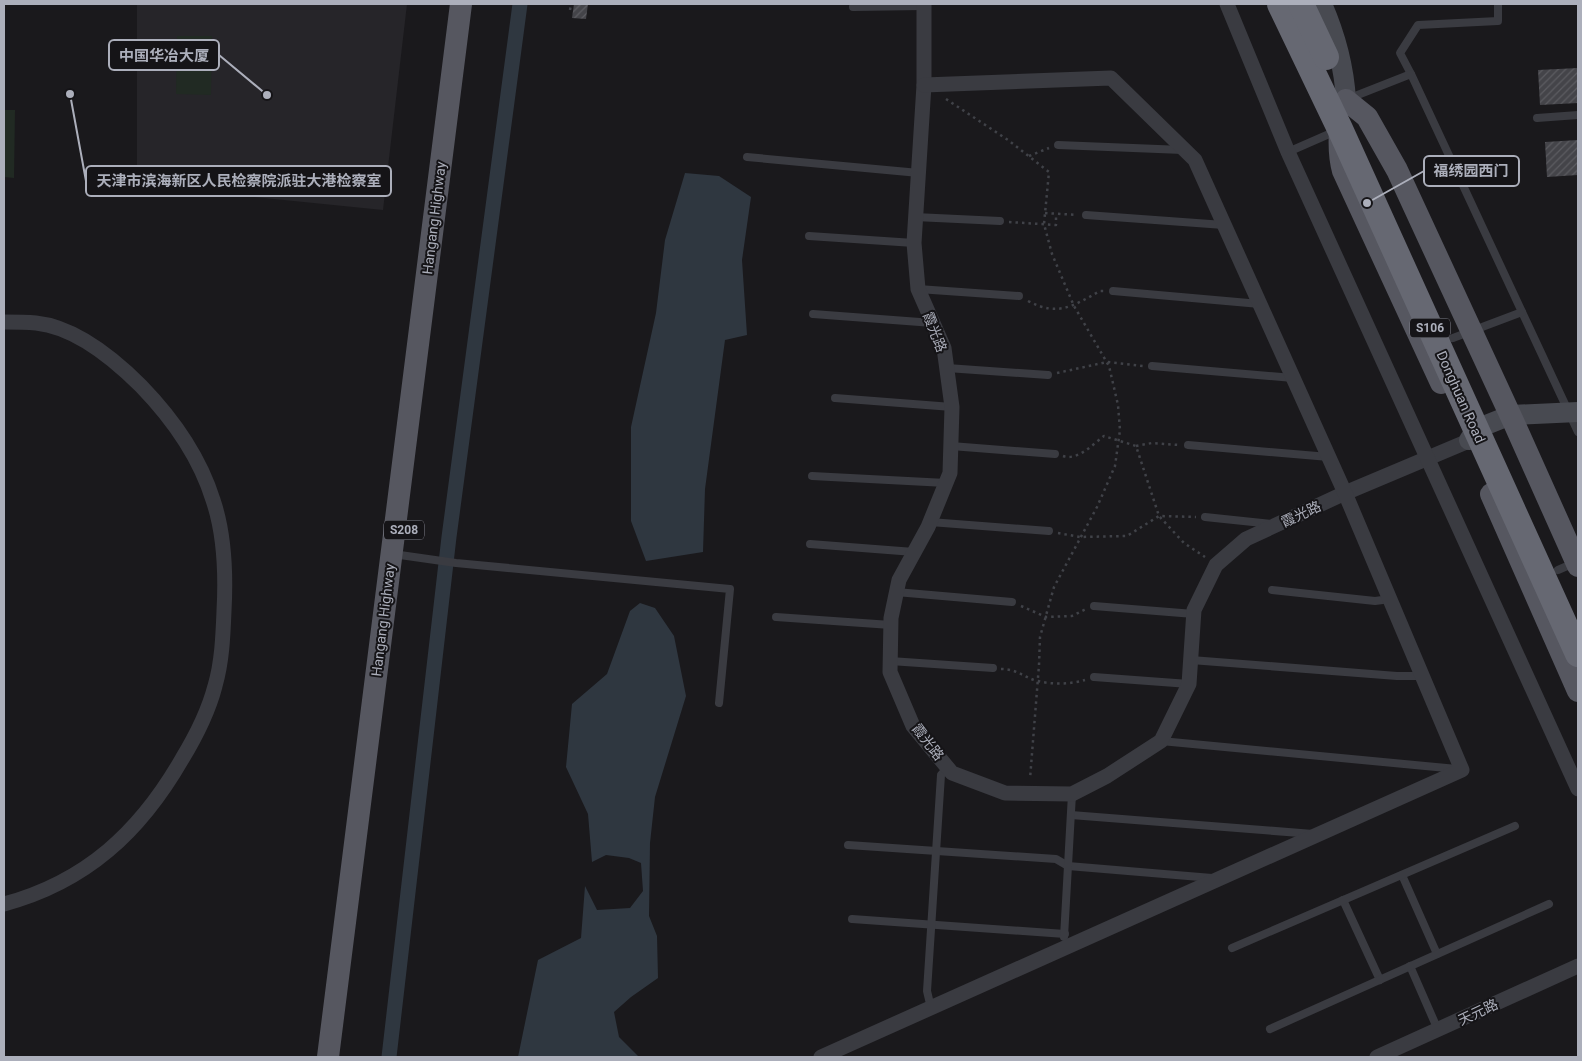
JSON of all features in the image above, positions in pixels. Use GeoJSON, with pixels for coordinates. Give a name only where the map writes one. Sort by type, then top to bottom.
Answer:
{"type":"FeatureCollection","features":[{"type":"Feature","properties":{"kind":"highway","name":"Donghuan Road"},"geometry":{"type":"LineString","coordinates":[[1280,4],[1340,129],[1491,428],[1573,565],[1578,615]]}},
{"type":"Feature","properties":{"kind":"highway","name":"Donghuan Road"},"geometry":{"type":"LineString","coordinates":[[1301,4],[1346,100],[1463,334],[1491,428],[1578,654]]}},
{"type":"Feature","properties":{"kind":"main road","name":"Hangang Highway"},"geometry":{"type":"LineString","coordinates":[[340,1057],[396,555],[461,4]]}},
{"type":"Feature","properties":{"kind":"main road","name":"Hangang Highway"},"geometry":{"type":"LineString","coordinates":[[328,1057],[471,4]]}},
{"type":"Feature","properties":{"kind":"main road"},"geometry":{"type":"LineString","coordinates":[[1322,4],[1338,44],[1345,81],[1346,100]]}},
{"type":"Feature","properties":{"kind":"main road","name":"霞光路"},"geometry":{"type":"LineString","coordinates":[[1491,428],[1575,419]]}},
{"type":"Feature","properties":{"kind":"main road"},"geometry":{"type":"LineString","coordinates":[[1491,428],[1578,691]]}},
{"type":"Feature","properties":{"kind":"street"},"geometry":{"type":"LineString","coordinates":[[1227,4],[1288,152],[1578,789]]}},
{"type":"Feature","properties":{"kind":"street","name":"霞光路"},"geometry":{"type":"LineString","coordinates":[[924,5],[924,85],[914,243],[918,289],[944,348],[952,407],[950,473],[930,522],[899,580],[891,618],[890,672],[913,726],[952,773],[1005,793],[1029,794],[1072,794],[1107,776],[1160,741],[1189,684],[1194,610],[1216,565],[1246,539],[1346,493],[1427,460],[1491,428]]}},
{"type":"Feature","properties":{"kind":"street"},"geometry":{"type":"LineString","coordinates":[[821,1057],[930,1008],[1064,941],[1217,879],[1462,770],[1346,493],[1194,160],[1111,78],[924,85]]}},
{"type":"Feature","properties":{"kind":"street"},"geometry":{"type":"LineString","coordinates":[[4,322],[37,323],[78,336],[118,364],[175,424],[197,460],[214,500],[222,540],[225,593],[223,637],[216,686],[207,713],[195,738],[144,816],[127,835],[80,871],[60,883],[35,894],[4,904]]}},
{"type":"Feature","properties":{"kind":"street","name":"天元路"},"geometry":{"type":"LineString","coordinates":[[1377,1057],[1578,966]]}},
{"type":"Feature","properties":{"kind":"lane"},"geometry":{"type":"LineString","coordinates":[[1498,4],[1498,22],[1418,25],[1400,53],[1522,312],[1575,419]]}},
{"type":"Feature","properties":{"kind":"lane"},"geometry":{"type":"LineString","coordinates":[[853,7],[924,5]]}},
{"type":"Feature","properties":{"kind":"lane"},"geometry":{"type":"LineString","coordinates":[[1346,100],[1410,74]]}},
{"type":"Feature","properties":{"kind":"lane"},"geometry":{"type":"LineString","coordinates":[[1538,118],[1578,115]]}},
{"type":"Feature","properties":{"kind":"lane"},"geometry":{"type":"LineString","coordinates":[[1288,152],[1340,129]]}},
{"type":"Feature","properties":{"kind":"lane"},"geometry":{"type":"LineString","coordinates":[[1058,145],[1185,150]]}},
{"type":"Feature","properties":{"kind":"lane"},"geometry":{"type":"LineString","coordinates":[[747,157],[919,173]]}},
{"type":"Feature","properties":{"kind":"lane"},"geometry":{"type":"LineString","coordinates":[[1086,215],[1224,225]]}},
{"type":"Feature","properties":{"kind":"lane"},"geometry":{"type":"LineString","coordinates":[[915,216],[1000,221]]}},
{"type":"Feature","properties":{"kind":"lane"},"geometry":{"type":"LineString","coordinates":[[809,236],[914,243]]}},
{"type":"Feature","properties":{"kind":"lane"},"geometry":{"type":"LineString","coordinates":[[918,289],[1019,296]]}},
{"type":"Feature","properties":{"kind":"lane"},"geometry":{"type":"LineString","coordinates":[[1113,291],[1260,304]]}},
{"type":"Feature","properties":{"kind":"lane"},"geometry":{"type":"LineString","coordinates":[[1463,334],[1522,312]]}},
{"type":"Feature","properties":{"kind":"lane"},"geometry":{"type":"LineString","coordinates":[[814,314],[933,324]]}},
{"type":"Feature","properties":{"kind":"lane"},"geometry":{"type":"LineString","coordinates":[[1152,366],[1294,378]]}},
{"type":"Feature","properties":{"kind":"lane"},"geometry":{"type":"LineString","coordinates":[[947,368],[1048,375]]}},
{"type":"Feature","properties":{"kind":"lane"},"geometry":{"type":"LineString","coordinates":[[835,398],[952,407]]}},
{"type":"Feature","properties":{"kind":"lane"},"geometry":{"type":"LineString","coordinates":[[1188,445],[1329,456]]}},
{"type":"Feature","properties":{"kind":"lane"},"geometry":{"type":"LineString","coordinates":[[951,446],[1055,454]]}},
{"type":"Feature","properties":{"kind":"lane"},"geometry":{"type":"LineString","coordinates":[[812,476],[946,483]]}},
{"type":"Feature","properties":{"kind":"lane"},"geometry":{"type":"LineString","coordinates":[[1206,517],[1279,524]]}},
{"type":"Feature","properties":{"kind":"lane"},"geometry":{"type":"LineString","coordinates":[[930,522],[1049,531]]}},
{"type":"Feature","properties":{"kind":"lane"},"geometry":{"type":"LineString","coordinates":[[810,544],[914,552]]}},
{"type":"Feature","properties":{"kind":"lane"},"geometry":{"type":"LineString","coordinates":[[396,555],[456,563],[730,589],[719,703]]}},
{"type":"Feature","properties":{"kind":"lane"},"geometry":{"type":"LineString","coordinates":[[1272,590],[1375,601],[1390,599]]}},
{"type":"Feature","properties":{"kind":"lane"},"geometry":{"type":"LineString","coordinates":[[896,592],[1012,602]]}},
{"type":"Feature","properties":{"kind":"lane"},"geometry":{"type":"LineString","coordinates":[[1094,606],[1194,614]]}},
{"type":"Feature","properties":{"kind":"lane"},"geometry":{"type":"LineString","coordinates":[[776,617],[891,625]]}},
{"type":"Feature","properties":{"kind":"lane"},"geometry":{"type":"LineString","coordinates":[[1191,660],[1397,676],[1422,676]]}},
{"type":"Feature","properties":{"kind":"lane"},"geometry":{"type":"LineString","coordinates":[[890,661],[993,668]]}},
{"type":"Feature","properties":{"kind":"lane"},"geometry":{"type":"LineString","coordinates":[[1094,677],[1189,684]]}},
{"type":"Feature","properties":{"kind":"lane"},"geometry":{"type":"LineString","coordinates":[[1160,741],[1462,770]]}},
{"type":"Feature","properties":{"kind":"lane"},"geometry":{"type":"LineString","coordinates":[[930,1008],[927,991],[941,775],[948,767]]}},
{"type":"Feature","properties":{"kind":"lane"},"geometry":{"type":"LineString","coordinates":[[852,919],[1064,941],[1072,794]]}},
{"type":"Feature","properties":{"kind":"lane"},"geometry":{"type":"LineString","coordinates":[[1071,815],[1318,834]]}},
{"type":"Feature","properties":{"kind":"lane"},"geometry":{"type":"LineString","coordinates":[[1232,948],[1515,826]]}},
{"type":"Feature","properties":{"kind":"lane"},"geometry":{"type":"LineString","coordinates":[[848,845],[1056,859],[1068,866],[1217,879]]}},
{"type":"Feature","properties":{"kind":"lane"},"geometry":{"type":"LineString","coordinates":[[1402,875],[1437,954]]}},
{"type":"Feature","properties":{"kind":"lane"},"geometry":{"type":"LineString","coordinates":[[1343,900],[1380,980]]}},
{"type":"Feature","properties":{"kind":"lane"},"geometry":{"type":"LineString","coordinates":[[1270,1029],[1549,904]]}},
{"type":"Feature","properties":{"kind":"lane"},"geometry":{"type":"LineString","coordinates":[[1410,966],[1438,1030]]}},
{"type":"Feature","properties":{"kind":"path"},"geometry":{"type":"LineString","coordinates":[[570,10],[571,4]]}},
{"type":"Feature","properties":{"kind":"path"},"geometry":{"type":"LineString","coordinates":[[924,85],[1008,140],[1049,172],[1044,224],[1052,254],[1074,306],[1107,362],[1118,405],[1120,430],[1115,466],[1097,507],[1054,587],[1040,637],[1029,794]]}},
{"type":"Feature","properties":{"kind":"path"},"geometry":{"type":"LineString","coordinates":[[1028,156],[1058,145]]}},
{"type":"Feature","properties":{"kind":"path"},"geometry":{"type":"LineString","coordinates":[[1045,213],[1086,215]]}},
{"type":"Feature","properties":{"kind":"path"},"geometry":{"type":"LineString","coordinates":[[1000,221],[1056,225],[1056,214]]}},
{"type":"Feature","properties":{"kind":"path"},"geometry":{"type":"LineString","coordinates":[[1019,296],[1037,306],[1055,310],[1074,306],[1100,291],[1113,291]]}},
{"type":"Feature","properties":{"kind":"path"},"geometry":{"type":"LineString","coordinates":[[1048,375],[1107,362],[1152,366]]}},
{"type":"Feature","properties":{"kind":"path"},"geometry":{"type":"LineString","coordinates":[[1055,454],[1068,458],[1082,454],[1104,436],[1136,446],[1152,444],[1188,445]]}},
{"type":"Feature","properties":{"kind":"path"},"geometry":{"type":"LineString","coordinates":[[1136,446],[1159,516],[1184,543],[1216,565]]}},
{"type":"Feature","properties":{"kind":"path"},"geometry":{"type":"LineString","coordinates":[[1049,531],[1080,537],[1127,536],[1159,516],[1206,517]]}},
{"type":"Feature","properties":{"kind":"path"},"geometry":{"type":"LineString","coordinates":[[1012,602],[1046,617],[1072,616],[1094,606]]}},
{"type":"Feature","properties":{"kind":"path"},"geometry":{"type":"LineString","coordinates":[[993,668],[1012,669],[1038,681],[1072,684],[1094,677]]}},
{"type":"Feature","properties":{"kind":"shaded area"},"geometry":{"type":"Polygon","coordinates":[[[137,4],[407,4],[383,210],[137,185],[137,4]]]}},
{"type":"Feature","properties":{"kind":"shaded area"},"geometry":{"type":"Polygon","coordinates":[[[177,36],[212,36],[211,95],[176,94],[177,36]]]}},
{"type":"Feature","properties":{"kind":"shaded area"},"geometry":{"type":"Polygon","coordinates":[[[4,110],[15,110],[14,178],[4,177],[4,110]]]}},
{"type":"Feature","properties":{"kind":"shaded area"},"geometry":{"type":"Polygon","coordinates":[[[685,173],[719,176],[751,197],[742,260],[747,335],[725,340],[705,489],[703,552],[646,561],[631,521],[631,427],[656,313],[665,240],[685,173]]]}},
{"type":"Feature","properties":{"kind":"shaded area"},"geometry":{"type":"Polygon","coordinates":[[[640,603],[655,608],[674,636],[686,696],[655,797],[650,843],[649,916],[657,936],[658,978],[614,1012],[619,1037],[639,1057],[518,1057],[538,960],[581,938],[585,886],[597,910],[630,908],[643,891],[641,863],[629,858],[606,855],[592,862],[588,814],[566,767],[572,704],[607,674],[630,611],[640,603]]]}},
{"type":"Feature","properties":{"kind":"building"},"geometry":{"type":"Polygon","coordinates":[[[574,4],[588,4],[586,19],[572,18],[574,4]]]}},
{"type":"Feature","properties":{"kind":"building"},"geometry":{"type":"Polygon","coordinates":[[[1578,68],[1578,103],[1540,105],[1538,70],[1578,68]]]}},
{"type":"Feature","properties":{"kind":"building"},"geometry":{"type":"Polygon","coordinates":[[[1578,140],[1578,175],[1547,177],[1545,142],[1578,140]]]}},
{"type":"Feature","properties":{"kind":"waterway"},"geometry":{"type":"LineString","coordinates":[[389,1057],[449,537],[520,4]]}},
{"type":"Feature","properties":{"kind":"place","name":"天津市滨海新区人民检察院派驻大港检察室"},"geometry":{"type":"Point","coordinates":[70,94]}},
{"type":"Feature","properties":{"kind":"place","name":"中国华冶大厦"},"geometry":{"type":"Point","coordinates":[267,95]}},
{"type":"Feature","properties":{"kind":"place","name":"福绣园西门"},"geometry":{"type":"Point","coordinates":[1367,203]}}]}
